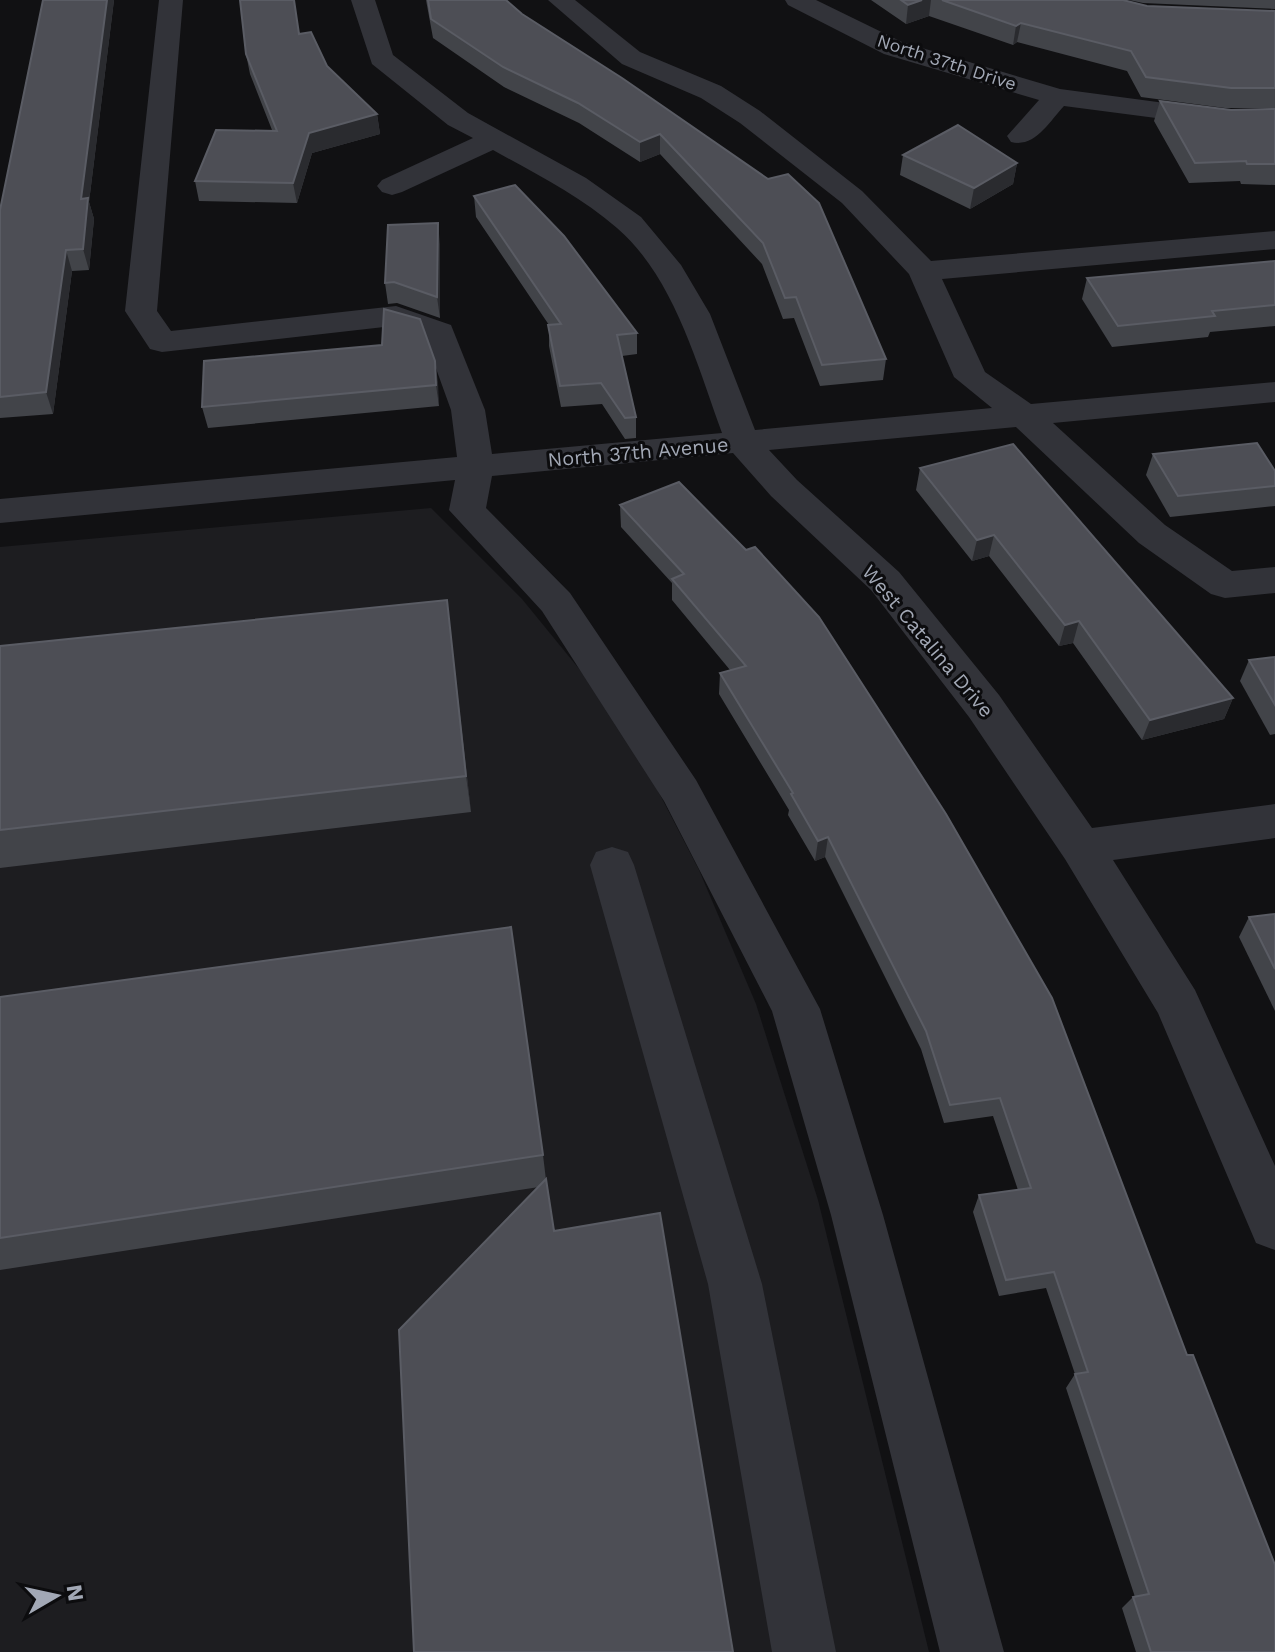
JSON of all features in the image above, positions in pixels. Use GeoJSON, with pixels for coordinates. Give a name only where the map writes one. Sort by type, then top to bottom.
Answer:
{"type":"FeatureCollection","features":[{"type":"Feature","properties":{"kind":"street"},"geometry":{"type":"LineString","coordinates":[[171,0],[141,311],[162,342],[396,316],[439,332],[468,410],[476,467],[467,510],[556,602],[681,792],[796,1009],[857,1215],[972,1652]]}},
{"type":"Feature","properties":{"kind":"street","name":"West Catalina Drive"},"geometry":{"type":"LineString","coordinates":[[363,0],[381,58],[458,119],[576,184],[630,223],[670,272],[694,314],[743,443],[784,488],[885,581],[984,706],[1081,847],[1178,1004],[1260,1155],[1275,1225]]}},
{"type":"Feature","properties":{"kind":"street"},"geometry":{"type":"LineString","coordinates":[[560,0],[631,58],[711,92],[750,117],[852,197],[923,271],[971,377],[1025,416],[1152,534],[1225,585],[1275,580]]}},
{"type":"Feature","properties":{"kind":"street","name":"North 37th Drive"},"geometry":{"type":"LineString","coordinates":[[797,0],[893,48],[1057,97],[1225,119],[1275,118]]}},
{"type":"Feature","properties":{"kind":"street"},"geometry":{"type":"LineString","coordinates":[[1021,136],[1057,97]]}},
{"type":"Feature","properties":{"kind":"street"},"geometry":{"type":"LineString","coordinates":[[392,186],[492,140]]}},
{"type":"Feature","properties":{"kind":"street"},"geometry":{"type":"LineString","coordinates":[[923,271],[1275,240]]}},
{"type":"Feature","properties":{"kind":"street","name":"North 37th Avenue"},"geometry":{"type":"LineString","coordinates":[[0,511],[1275,392]]}},
{"type":"Feature","properties":{"kind":"street"},"geometry":{"type":"LineString","coordinates":[[1081,847],[1275,821]]}},
{"type":"Feature","properties":{"kind":"street"},"geometry":{"type":"LineString","coordinates":[[612,865],[735,1284],[804,1652]]}},
{"type":"Feature","properties":{"kind":"shaded area"},"geometry":{"type":"Polygon","coordinates":[[[431,508],[522,599],[589,681],[643,762],[699,870],[756,1004],[818,1200],[929,1652],[0,1652],[0,547],[431,508]]]}},
{"type":"Feature","properties":{"kind":"building"},"geometry":{"type":"Polygon","coordinates":[[[43,0],[107,0],[81,199],[88,198],[83,249],[66,250],[46,392],[0,397],[0,210],[43,0]]]}},
{"type":"Feature","properties":{"kind":"building"},"geometry":{"type":"Polygon","coordinates":[[[240,0],[294,0],[299,34],[311,32],[327,66],[377,114],[309,133],[293,183],[195,181],[216,130],[277,131],[246,54],[240,0]]]}},
{"type":"Feature","properties":{"kind":"building"},"geometry":{"type":"Polygon","coordinates":[[[428,0],[506,0],[522,14],[622,78],[768,179],[788,174],[819,203],[886,359],[822,365],[796,297],[785,298],[763,243],[660,134],[640,142],[578,103],[503,67],[431,19],[428,0]]]}},
{"type":"Feature","properties":{"kind":"building"},"geometry":{"type":"Polygon","coordinates":[[[901,0],[922,0],[908,5],[901,0]]]}},
{"type":"Feature","properties":{"kind":"building"},"geometry":{"type":"Polygon","coordinates":[[[942,0],[1123,0],[1147,6],[1275,11],[1275,88],[1231,88],[1146,77],[1131,51],[1021,23],[1016,26],[942,0]]]}},
{"type":"Feature","properties":{"kind":"building"},"geometry":{"type":"Polygon","coordinates":[[[1160,101],[1231,110],[1275,109],[1275,164],[1247,164],[1246,161],[1195,163],[1160,101]]]}},
{"type":"Feature","properties":{"kind":"building"},"geometry":{"type":"Polygon","coordinates":[[[958,125],[1017,163],[974,188],[903,155],[958,125]]]}},
{"type":"Feature","properties":{"kind":"building"},"geometry":{"type":"Polygon","coordinates":[[[515,185],[564,236],[637,333],[617,335],[636,417],[625,418],[601,383],[560,386],[548,325],[561,324],[474,196],[515,185]]]}},
{"type":"Feature","properties":{"kind":"building"},"geometry":{"type":"Polygon","coordinates":[[[438,223],[437,297],[394,282],[385,283],[388,225],[438,223]]]}},
{"type":"Feature","properties":{"kind":"building"},"geometry":{"type":"Polygon","coordinates":[[[1275,261],[1275,305],[1212,311],[1215,316],[1118,326],[1087,278],[1275,261]]]}},
{"type":"Feature","properties":{"kind":"building"},"geometry":{"type":"Polygon","coordinates":[[[384,309],[420,319],[435,361],[436,385],[202,407],[204,361],[382,345],[384,309]]]}},
{"type":"Feature","properties":{"kind":"building"},"geometry":{"type":"Polygon","coordinates":[[[1257,443],[1275,471],[1275,486],[1178,496],[1153,454],[1257,443]]]}},
{"type":"Feature","properties":{"kind":"building"},"geometry":{"type":"Polygon","coordinates":[[[1013,444],[1233,698],[1150,720],[1079,621],[1065,625],[994,535],[977,540],[920,468],[1013,444]]]}},
{"type":"Feature","properties":{"kind":"building"},"geometry":{"type":"Polygon","coordinates":[[[679,482],[746,550],[755,547],[819,617],[946,814],[1052,998],[1187,1355],[1193,1355],[1275,1565],[1275,1652],[1151,1652],[1133,1597],[1149,1594],[1075,1374],[1088,1372],[1054,1272],[1006,1280],[979,1195],[1031,1188],[1000,1098],[950,1105],[926,1031],[828,837],[818,841],[793,793],[720,673],[746,666],[672,579],[684,574],[620,505],[679,482]]]}},
{"type":"Feature","properties":{"kind":"building"},"geometry":{"type":"Polygon","coordinates":[[[447,600],[466,776],[0,830],[0,646],[447,600]]]}},
{"type":"Feature","properties":{"kind":"building"},"geometry":{"type":"Polygon","coordinates":[[[1275,657],[1275,705],[1249,660],[1275,657]]]}},
{"type":"Feature","properties":{"kind":"building"},"geometry":{"type":"Polygon","coordinates":[[[1275,914],[1275,969],[1249,917],[1275,914]]]}},
{"type":"Feature","properties":{"kind":"building"},"geometry":{"type":"Polygon","coordinates":[[[511,927],[543,1155],[0,1238],[0,997],[511,927]]]}},
{"type":"Feature","properties":{"kind":"building"},"geometry":{"type":"Polygon","coordinates":[[[546,1179],[554,1231],[660,1213],[733,1652],[414,1652],[399,1330],[546,1179]]]}}]}
